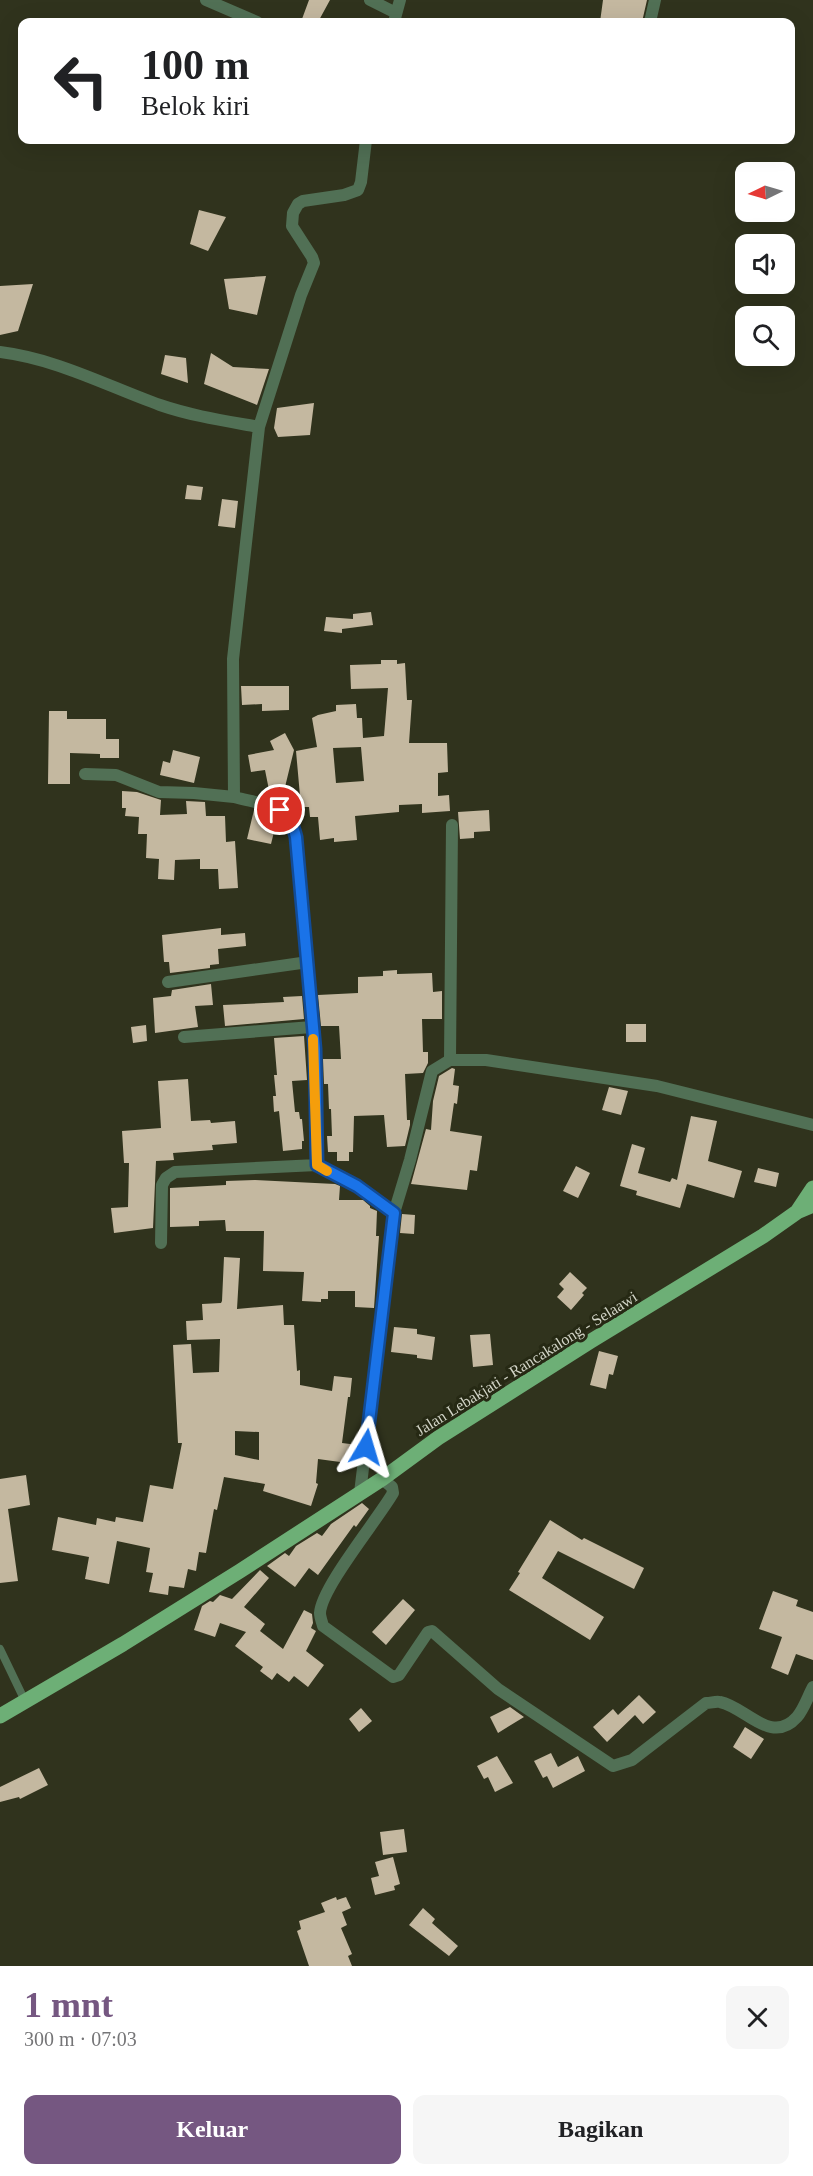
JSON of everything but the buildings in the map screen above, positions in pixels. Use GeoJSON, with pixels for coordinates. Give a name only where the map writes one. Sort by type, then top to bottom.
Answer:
{"type":"FeatureCollection","features":[{"type":"Feature","properties":{"kind":"main road","name":"Jalan Lebakjati - Rancakalong - Selaawi"},"geometry":{"type":"LineString","coordinates":[[797,1212],[813,1188]]}},
{"type":"Feature","properties":{"kind":"main road","name":"Jalan Lebakjati - Rancakalong - Selaawi"},"geometry":{"type":"LineString","coordinates":[[0,1716],[220,1583],[382,1479],[438,1438],[763,1236],[797,1212],[813,1205]]}},
{"type":"Feature","properties":{"kind":"street"},"geometry":{"type":"LineString","coordinates":[[370,0],[395,18]]}},
{"type":"Feature","properties":{"kind":"street"},"geometry":{"type":"LineString","coordinates":[[398,18],[400,0]]}},
{"type":"Feature","properties":{"kind":"street"},"geometry":{"type":"LineString","coordinates":[[651,18],[655,0]]}},
{"type":"Feature","properties":{"kind":"street"},"geometry":{"type":"LineString","coordinates":[[211,1],[248,18]]}},
{"type":"Feature","properties":{"kind":"street"},"geometry":{"type":"LineString","coordinates":[[234,797],[233,659],[259,427],[301,295],[314,263],[294,232],[293,213],[298,204],[308,199],[344,195],[358,190],[366,144]]}},
{"type":"Feature","properties":{"kind":"street"},"geometry":{"type":"LineString","coordinates":[[0,352],[18,354],[63,366],[161,405],[204,417],[259,427]]}},
{"type":"Feature","properties":{"kind":"street"},"geometry":{"type":"LineString","coordinates":[[85,774],[116,775],[159,792],[234,797],[280,810],[292,823],[296,837],[315,1049],[317,1165]]}},
{"type":"Feature","properties":{"kind":"street"},"geometry":{"type":"LineString","coordinates":[[450,1060],[452,825]]}},
{"type":"Feature","properties":{"kind":"street"},"geometry":{"type":"LineString","coordinates":[[168,982],[308,962]]}},
{"type":"Feature","properties":{"kind":"street"},"geometry":{"type":"LineString","coordinates":[[184,1037],[312,1027]]}},
{"type":"Feature","properties":{"kind":"street"},"geometry":{"type":"LineString","coordinates":[[360,1493],[394,1213],[432,1071],[450,1060],[486,1060],[657,1086],[813,1125]]}},
{"type":"Feature","properties":{"kind":"street"},"geometry":{"type":"LineString","coordinates":[[161,1243],[162,1185],[166,1178],[175,1173],[317,1165],[357,1186],[394,1213]]}},
{"type":"Feature","properties":{"kind":"street"},"geometry":{"type":"LineString","coordinates":[[382,1479],[392,1487],[393,1493],[332,1583],[323,1600],[320,1613],[323,1626],[393,1677],[399,1675],[428,1632],[432,1631],[498,1689],[613,1766],[632,1760],[706,1704],[719,1701],[748,1718],[776,1728],[788,1725],[798,1715],[813,1687]]}},
{"type":"Feature","properties":{"kind":"lane"},"geometry":{"type":"LineString","coordinates":[[0,1648],[26,1701]]}},
{"type":"Feature","properties":{"kind":"slow traffic"},"geometry":{"type":"LineString","coordinates":[[313,1039],[317,1165],[327,1171]]}},
{"type":"Feature","properties":{"kind":"route"},"geometry":{"type":"LineString","coordinates":[[280,810],[292,823],[296,837],[315,1049],[317,1165],[357,1186],[394,1213],[366,1447]]}}]}
